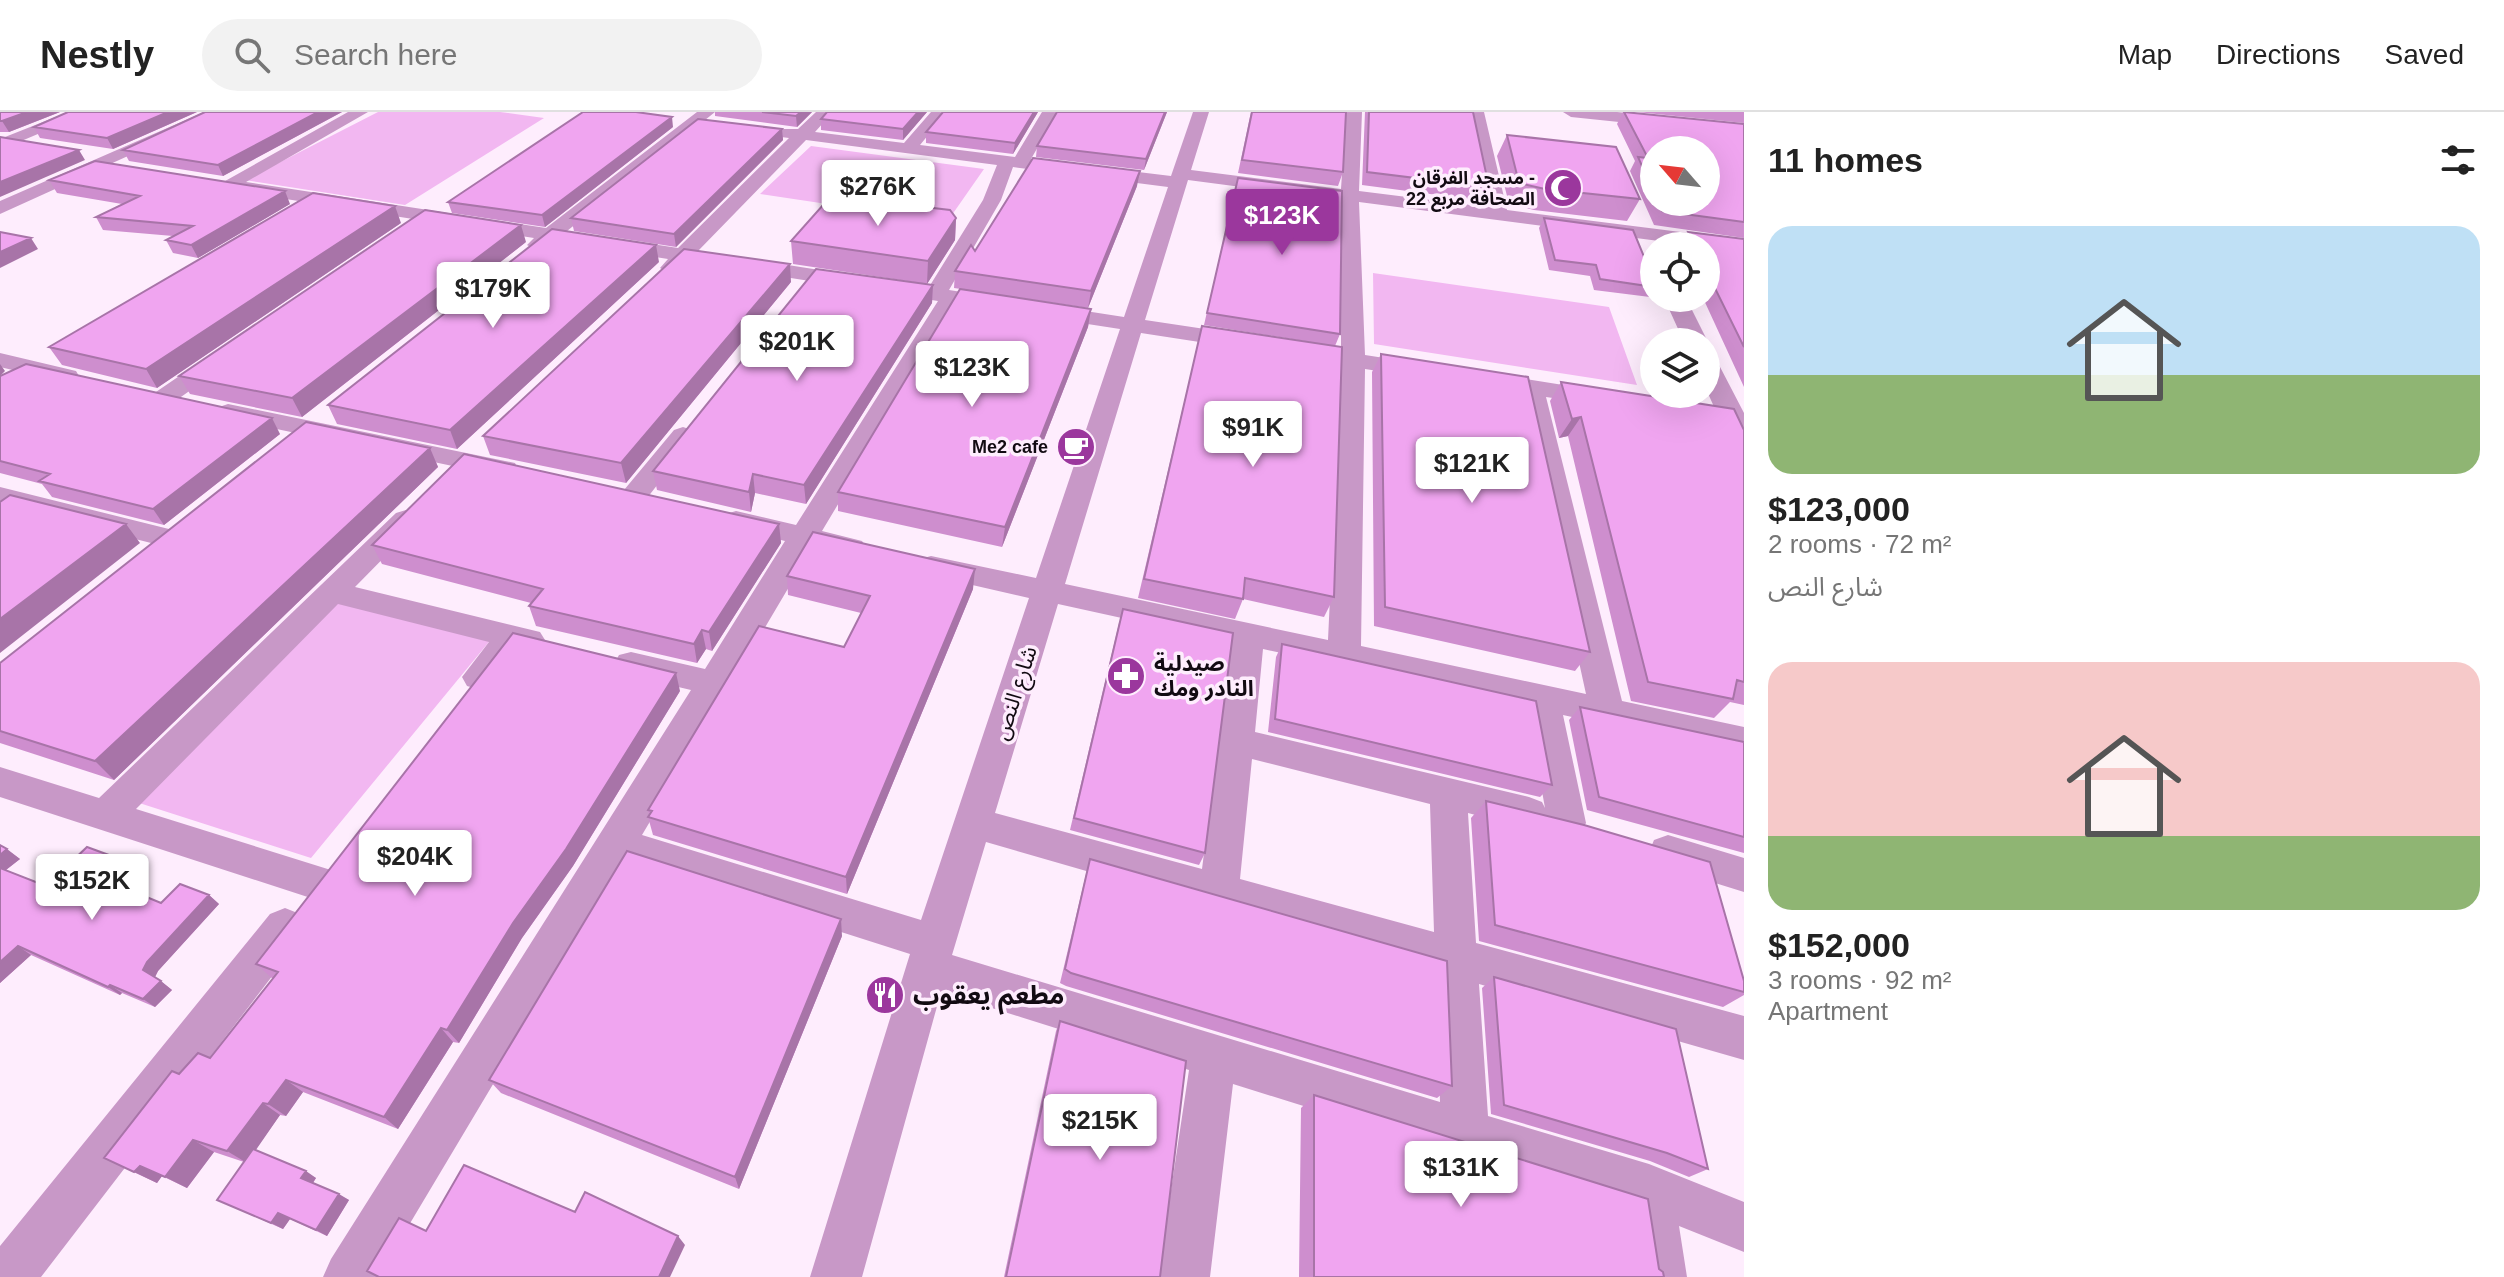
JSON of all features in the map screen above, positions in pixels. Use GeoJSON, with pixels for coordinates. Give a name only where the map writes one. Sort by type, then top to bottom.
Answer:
{"type":"FeatureCollection","features":[{"type":"Feature","properties":{"kind":"street"},"geometry":{"type":"LineString","coordinates":[[3,141],[82,112]]}},
{"type":"Feature","properties":{"kind":"street"},"geometry":{"type":"LineString","coordinates":[[0,208],[217,112]]}},
{"type":"Feature","properties":{"kind":"street"},"geometry":{"type":"LineString","coordinates":[[360,112],[220,184],[1624,402]]}},
{"type":"Feature","properties":{"kind":"street"},"geometry":{"type":"LineString","coordinates":[[648,288],[825,112]]}},
{"type":"Feature","properties":{"kind":"street"},"geometry":{"type":"LineString","coordinates":[[909,148],[939,112]]}},
{"type":"Feature","properties":{"kind":"street"},"geometry":{"type":"LineString","coordinates":[[349,1277],[802,536],[943,296],[1014,162],[1050,112]]}},
{"type":"Feature","properties":{"kind":"street","name":"شارع النص"},"geometry":{"type":"LineString","coordinates":[[836,1277],[931,955],[1201,112]]}},
{"type":"Feature","properties":{"kind":"street"},"geometry":{"type":"LineString","coordinates":[[1344,656],[1353,360],[1350,195],[1354,112]]}},
{"type":"Feature","properties":{"kind":"street"},"geometry":{"type":"LineString","coordinates":[[1476,112],[1498,214]]}},
{"type":"Feature","properties":{"kind":"street"},"geometry":{"type":"LineString","coordinates":[[1571,112],[1744,130]]}},
{"type":"Feature","properties":{"kind":"street"},"geometry":{"type":"LineString","coordinates":[[1712,112],[1737,148]]}},
{"type":"Feature","properties":{"kind":"street"},"geometry":{"type":"LineString","coordinates":[[1594,113],[1605,141]]}},
{"type":"Feature","properties":{"kind":"street"},"geometry":{"type":"LineString","coordinates":[[666,118],[710,120]]}},
{"type":"Feature","properties":{"kind":"street"},"geometry":{"type":"LineString","coordinates":[[513,265],[548,236],[710,120]]}},
{"type":"Feature","properties":{"kind":"street"},"geometry":{"type":"LineString","coordinates":[[771,131],[1014,162],[1350,195],[1640,234]]}},
{"type":"Feature","properties":{"kind":"street"},"geometry":{"type":"LineString","coordinates":[[3,141],[52,147]]}},
{"type":"Feature","properties":{"kind":"street"},"geometry":{"type":"LineString","coordinates":[[80,151],[142,171]]}},
{"type":"Feature","properties":{"kind":"street"},"geometry":{"type":"LineString","coordinates":[[289,216],[316,200]]}},
{"type":"Feature","properties":{"kind":"street"},"geometry":{"type":"LineString","coordinates":[[400,236],[451,202]]}},
{"type":"Feature","properties":{"kind":"street"},"geometry":{"type":"LineString","coordinates":[[1632,207],[1642,232]]}},
{"type":"Feature","properties":{"kind":"street"},"geometry":{"type":"LineString","coordinates":[[1720,243],[1744,246]]}},
{"type":"Feature","properties":{"kind":"street"},"geometry":{"type":"LineString","coordinates":[[791,301],[811,276]]}},
{"type":"Feature","properties":{"kind":"street"},"geometry":{"type":"LineString","coordinates":[[242,344],[148,395],[526,473]]}},
{"type":"Feature","properties":{"kind":"street"},"geometry":{"type":"LineString","coordinates":[[15,370],[61,352]]}},
{"type":"Feature","properties":{"kind":"street"},"geometry":{"type":"LineString","coordinates":[[15,370],[91,382]]}},
{"type":"Feature","properties":{"kind":"street"},"geometry":{"type":"LineString","coordinates":[[1531,387],[1607,710]]}},
{"type":"Feature","properties":{"kind":"street"},"geometry":{"type":"LineString","coordinates":[[1720,389],[1741,427]]}},
{"type":"Feature","properties":{"kind":"street"},"geometry":{"type":"LineString","coordinates":[[1671,409],[1741,427]]}},
{"type":"Feature","properties":{"kind":"street"},"geometry":{"type":"LineString","coordinates":[[287,447],[334,410]]}},
{"type":"Feature","properties":{"kind":"street"},"geometry":{"type":"LineString","coordinates":[[634,496],[703,411]]}},
{"type":"Feature","properties":{"kind":"street"},"geometry":{"type":"LineString","coordinates":[[443,482],[488,439]]}},
{"type":"Feature","properties":{"kind":"street"},"geometry":{"type":"LineString","coordinates":[[603,490],[664,503]]}},
{"type":"Feature","properties":{"kind":"street"},"geometry":{"type":"LineString","coordinates":[[106,815],[421,504]]}},
{"type":"Feature","properties":{"kind":"street"},"geometry":{"type":"LineString","coordinates":[[8,505],[171,539]]}},
{"type":"Feature","properties":{"kind":"street"},"geometry":{"type":"LineString","coordinates":[[710,514],[878,554]]}},
{"type":"Feature","properties":{"kind":"street"},"geometry":{"type":"LineString","coordinates":[[146,559],[194,521]]}},
{"type":"Feature","properties":{"kind":"street"},"geometry":{"type":"LineString","coordinates":[[909,561],[1046,593],[1744,741]]}},
{"type":"Feature","properties":{"kind":"street"},"geometry":{"type":"LineString","coordinates":[[332,592],[557,647]]}},
{"type":"Feature","properties":{"kind":"street"},"geometry":{"type":"LineString","coordinates":[[1219,892],[1248,634]]}},
{"type":"Feature","properties":{"kind":"street"},"geometry":{"type":"LineString","coordinates":[[453,710],[511,636]]}},
{"type":"Feature","properties":{"kind":"street"},"geometry":{"type":"LineString","coordinates":[[604,658],[713,683]]}},
{"type":"Feature","properties":{"kind":"street"},"geometry":{"type":"LineString","coordinates":[[1238,742],[1582,827],[1543,699]]}},
{"type":"Feature","properties":{"kind":"street"},"geometry":{"type":"LineString","coordinates":[[0,782],[106,815],[329,871],[12,1271]]}},
{"type":"Feature","properties":{"kind":"street"},"geometry":{"type":"LineString","coordinates":[[1448,793],[1465,1133]]}},
{"type":"Feature","properties":{"kind":"street"},"geometry":{"type":"LineString","coordinates":[[974,823],[1744,1038]]}},
{"type":"Feature","properties":{"kind":"street"},"geometry":{"type":"LineString","coordinates":[[615,843],[1214,1056],[1649,1189],[1744,1227]]}},
{"type":"Feature","properties":{"kind":"street"},"geometry":{"type":"LineString","coordinates":[[1641,844],[1744,875]]}},
{"type":"Feature","properties":{"kind":"street"},"geometry":{"type":"LineString","coordinates":[[1184,1277],[1214,1056]]}},
{"type":"Feature","properties":{"kind":"street"},"geometry":{"type":"LineString","coordinates":[[1649,1189],[1661,1277]]}},
{"type":"Feature","properties":{"kind":"shaded area"},"geometry":{"type":"Polygon","coordinates":[[[378,112],[500,112],[544,118],[405,205],[245,180],[378,112]]]}},
{"type":"Feature","properties":{"kind":"shaded area"},"geometry":{"type":"Polygon","coordinates":[[[811,146],[984,169],[947,222],[760,194],[811,146]]]}},
{"type":"Feature","properties":{"kind":"shaded area"},"geometry":{"type":"Polygon","coordinates":[[[1373,273],[1609,307],[1637,385],[1374,344],[1373,273]]]}},
{"type":"Feature","properties":{"kind":"shaded area"},"geometry":{"type":"Polygon","coordinates":[[[339,598],[493,637],[311,858],[133,801],[339,598]]]}},
{"type":"Feature","properties":{"kind":"building"},"geometry":{"type":"Polygon","coordinates":[[[0,112],[27,112],[0,121],[0,112]]]}},
{"type":"Feature","properties":{"kind":"building"},"geometry":{"type":"Polygon","coordinates":[[[68,112],[168,112],[107,138],[34,127],[68,112]]]}},
{"type":"Feature","properties":{"kind":"building"},"geometry":{"type":"Polygon","coordinates":[[[205,112],[318,112],[218,165],[123,150],[205,112]]]}},
{"type":"Feature","properties":{"kind":"building"},"geometry":{"type":"Polygon","coordinates":[[[583,112],[636,112],[672,117],[542,215],[448,202],[583,112]]]}},
{"type":"Feature","properties":{"kind":"building"},"geometry":{"type":"Polygon","coordinates":[[[762,112],[801,112],[796,116],[762,112]]]}},
{"type":"Feature","properties":{"kind":"building"},"geometry":{"type":"Polygon","coordinates":[[[827,112],[918,112],[903,129],[821,119],[827,112]]]}},
{"type":"Feature","properties":{"kind":"building"},"geometry":{"type":"Polygon","coordinates":[[[943,112],[1034,112],[1015,143],[926,132],[943,112]]]}},
{"type":"Feature","properties":{"kind":"building"},"geometry":{"type":"Polygon","coordinates":[[[1057,112],[1165,112],[1146,159],[1037,146],[1057,112]]]}},
{"type":"Feature","properties":{"kind":"building"},"geometry":{"type":"Polygon","coordinates":[[[1252,112],[1346,112],[1343,172],[1242,160],[1252,112]]]}},
{"type":"Feature","properties":{"kind":"building"},"geometry":{"type":"Polygon","coordinates":[[[1369,112],[1473,112],[1489,187],[1367,172],[1369,112]]]}},
{"type":"Feature","properties":{"kind":"building"},"geometry":{"type":"Polygon","coordinates":[[[1624,112],[1744,124],[1744,222],[1699,216],[1720,216],[1720,136],[1640,136],[1640,143],[1624,112]]]}},
{"type":"Feature","properties":{"kind":"building"},"geometry":{"type":"Polygon","coordinates":[[[698,119],[782,129],[674,234],[571,218],[698,119]]]}},
{"type":"Feature","properties":{"kind":"building"},"geometry":{"type":"Polygon","coordinates":[[[1507,135],[1616,147],[1640,199],[1545,189],[1519,183],[1507,135]]]}},
{"type":"Feature","properties":{"kind":"building"},"geometry":{"type":"Polygon","coordinates":[[[0,137],[79,150],[0,182],[0,137]]]}},
{"type":"Feature","properties":{"kind":"building"},"geometry":{"type":"Polygon","coordinates":[[[1033,158],[1140,171],[1091,291],[955,271],[971,245],[975,251],[1033,158]]]}},
{"type":"Feature","properties":{"kind":"building"},"geometry":{"type":"Polygon","coordinates":[[[95,161],[285,191],[191,245],[166,240],[193,226],[96,217],[140,196],[49,180],[95,161]]]}},
{"type":"Feature","properties":{"kind":"building"},"geometry":{"type":"Polygon","coordinates":[[[1238,178],[1342,191],[1340,334],[1207,313],[1238,178]]]}},
{"type":"Feature","properties":{"kind":"building"},"geometry":{"type":"Polygon","coordinates":[[[313,193],[395,206],[146,369],[49,347],[313,193]]]}},
{"type":"Feature","properties":{"kind":"building"},"geometry":{"type":"Polygon","coordinates":[[[831,196],[950,210],[956,218],[928,261],[791,241],[831,196]]]}},
{"type":"Feature","properties":{"kind":"building"},"geometry":{"type":"Polygon","coordinates":[[[425,210],[521,225],[292,398],[179,376],[425,210]]]}},
{"type":"Feature","properties":{"kind":"building"},"geometry":{"type":"Polygon","coordinates":[[[1544,218],[1633,230],[1640,247],[1640,285],[1600,279],[1596,265],[1555,260],[1544,218]]]}},
{"type":"Feature","properties":{"kind":"building"},"geometry":{"type":"Polygon","coordinates":[[[552,229],[656,245],[450,430],[328,405],[552,229]]]}},
{"type":"Feature","properties":{"kind":"building"},"geometry":{"type":"Polygon","coordinates":[[[0,232],[31,238],[0,252],[0,232]]]}},
{"type":"Feature","properties":{"kind":"building"},"geometry":{"type":"Polygon","coordinates":[[[1720,236],[1744,239],[1744,347],[1720,298],[1720,236]]]}},
{"type":"Feature","properties":{"kind":"building"},"geometry":{"type":"Polygon","coordinates":[[[684,249],[790,264],[621,463],[483,436],[684,249]]]}},
{"type":"Feature","properties":{"kind":"building"},"geometry":{"type":"Polygon","coordinates":[[[816,269],[933,285],[804,485],[753,474],[749,492],[653,471],[816,269]]]}},
{"type":"Feature","properties":{"kind":"building"},"geometry":{"type":"Polygon","coordinates":[[[960,289],[1091,309],[1005,527],[838,492],[960,289]]]}},
{"type":"Feature","properties":{"kind":"building"},"geometry":{"type":"Polygon","coordinates":[[[1202,326],[1342,347],[1334,597],[1245,578],[1243,599],[1144,579],[1202,326]]]}},
{"type":"Feature","properties":{"kind":"building"},"geometry":{"type":"Polygon","coordinates":[[[1381,354],[1528,377],[1590,652],[1385,607],[1381,354]]]}},
{"type":"Feature","properties":{"kind":"building"},"geometry":{"type":"Polygon","coordinates":[[[26,364],[272,418],[153,509],[39,481],[50,474],[0,461],[0,376],[26,364]]]}},
{"type":"Feature","properties":{"kind":"building"},"geometry":{"type":"Polygon","coordinates":[[[1561,382],[1640,394],[1640,408],[1734,409],[1744,430],[1744,682],[1737,680],[1733,699],[1648,682],[1581,417],[1572,419],[1561,382]]]}},
{"type":"Feature","properties":{"kind":"building"},"geometry":{"type":"Polygon","coordinates":[[[306,422],[430,448],[95,761],[0,731],[0,663],[306,422]]]}},
{"type":"Feature","properties":{"kind":"building"},"geometry":{"type":"Polygon","coordinates":[[[464,454],[779,524],[709,632],[702,630],[694,644],[529,606],[543,589],[372,545],[464,454]]]}},
{"type":"Feature","properties":{"kind":"building"},"geometry":{"type":"Polygon","coordinates":[[[10,495],[126,524],[0,619],[0,502],[10,495]]]}},
{"type":"Feature","properties":{"kind":"building"},"geometry":{"type":"Polygon","coordinates":[[[813,532],[975,569],[846,877],[648,817],[652,811],[648,810],[759,626],[844,647],[870,596],[787,576],[813,532]]]}},
{"type":"Feature","properties":{"kind":"building"},"geometry":{"type":"Polygon","coordinates":[[[1123,609],[1233,633],[1205,853],[1074,818],[1123,609]]]}},
{"type":"Feature","properties":{"kind":"building"},"geometry":{"type":"Polygon","coordinates":[[[513,633],[676,673],[566,849],[513,923],[447,1030],[441,1028],[384,1117],[286,1080],[268,1104],[263,1103],[227,1151],[193,1140],[165,1177],[140,1166],[134,1172],[104,1158],[172,1071],[179,1074],[198,1053],[210,1058],[278,972],[256,964],[513,633]]]}},
{"type":"Feature","properties":{"kind":"building"},"geometry":{"type":"Polygon","coordinates":[[[1282,644],[1536,701],[1552,785],[1275,719],[1282,644]]]}},
{"type":"Feature","properties":{"kind":"building"},"geometry":{"type":"Polygon","coordinates":[[[1580,707],[1744,742],[1744,837],[1599,797],[1580,707]]]}},
{"type":"Feature","properties":{"kind":"building"},"geometry":{"type":"Polygon","coordinates":[[[1486,801],[1584,825],[1710,862],[1744,981],[1744,992],[1495,925],[1486,801]]]}},
{"type":"Feature","properties":{"kind":"building"},"geometry":{"type":"Polygon","coordinates":[[[87,847],[117,858],[98,877],[161,903],[180,884],[209,895],[147,962],[143,970],[161,981],[143,999],[110,985],[108,987],[18,946],[0,962],[0,868],[46,886],[87,847]]]}},
{"type":"Feature","properties":{"kind":"building"},"geometry":{"type":"Polygon","coordinates":[[[627,851],[841,919],[735,1177],[489,1080],[627,851]]]}},
{"type":"Feature","properties":{"kind":"building"},"geometry":{"type":"Polygon","coordinates":[[[1090,859],[1447,961],[1452,1086],[1071,973],[1065,969],[1090,859]]]}},
{"type":"Feature","properties":{"kind":"building"},"geometry":{"type":"Polygon","coordinates":[[[1494,977],[1676,1029],[1708,1169],[1667,1153],[1504,1105],[1494,977]]]}},
{"type":"Feature","properties":{"kind":"building"},"geometry":{"type":"Polygon","coordinates":[[[1060,1021],[1186,1061],[1160,1277],[1006,1277],[1060,1021]]]}},
{"type":"Feature","properties":{"kind":"building"},"geometry":{"type":"Polygon","coordinates":[[[1314,1095],[1648,1199],[1659,1269],[1664,1277],[1314,1277],[1314,1095]]]}},
{"type":"Feature","properties":{"kind":"building"},"geometry":{"type":"Polygon","coordinates":[[[253,1149],[306,1171],[301,1178],[339,1194],[316,1230],[278,1213],[271,1223],[217,1200],[253,1149]]]}},
{"type":"Feature","properties":{"kind":"building"},"geometry":{"type":"Polygon","coordinates":[[[464,1165],[575,1212],[585,1192],[678,1236],[659,1277],[379,1277],[367,1271],[399,1218],[426,1231],[464,1165]]]}},
{"type":"Feature","properties":{"kind":"place","name":"مسجد الفرقان - الصحافة مربع 22"},"geometry":{"type":"Point","coordinates":[1563,188]}},
{"type":"Feature","properties":{"kind":"place","name":"Me2 cafe"},"geometry":{"type":"Point","coordinates":[1076,447]}},
{"type":"Feature","properties":{"kind":"place","name":"صيدلية النادر ومك"},"geometry":{"type":"Point","coordinates":[1126,676]}},
{"type":"Feature","properties":{"kind":"place","name":"مطعم يعقوب"},"geometry":{"type":"Point","coordinates":[885,995]}}]}
